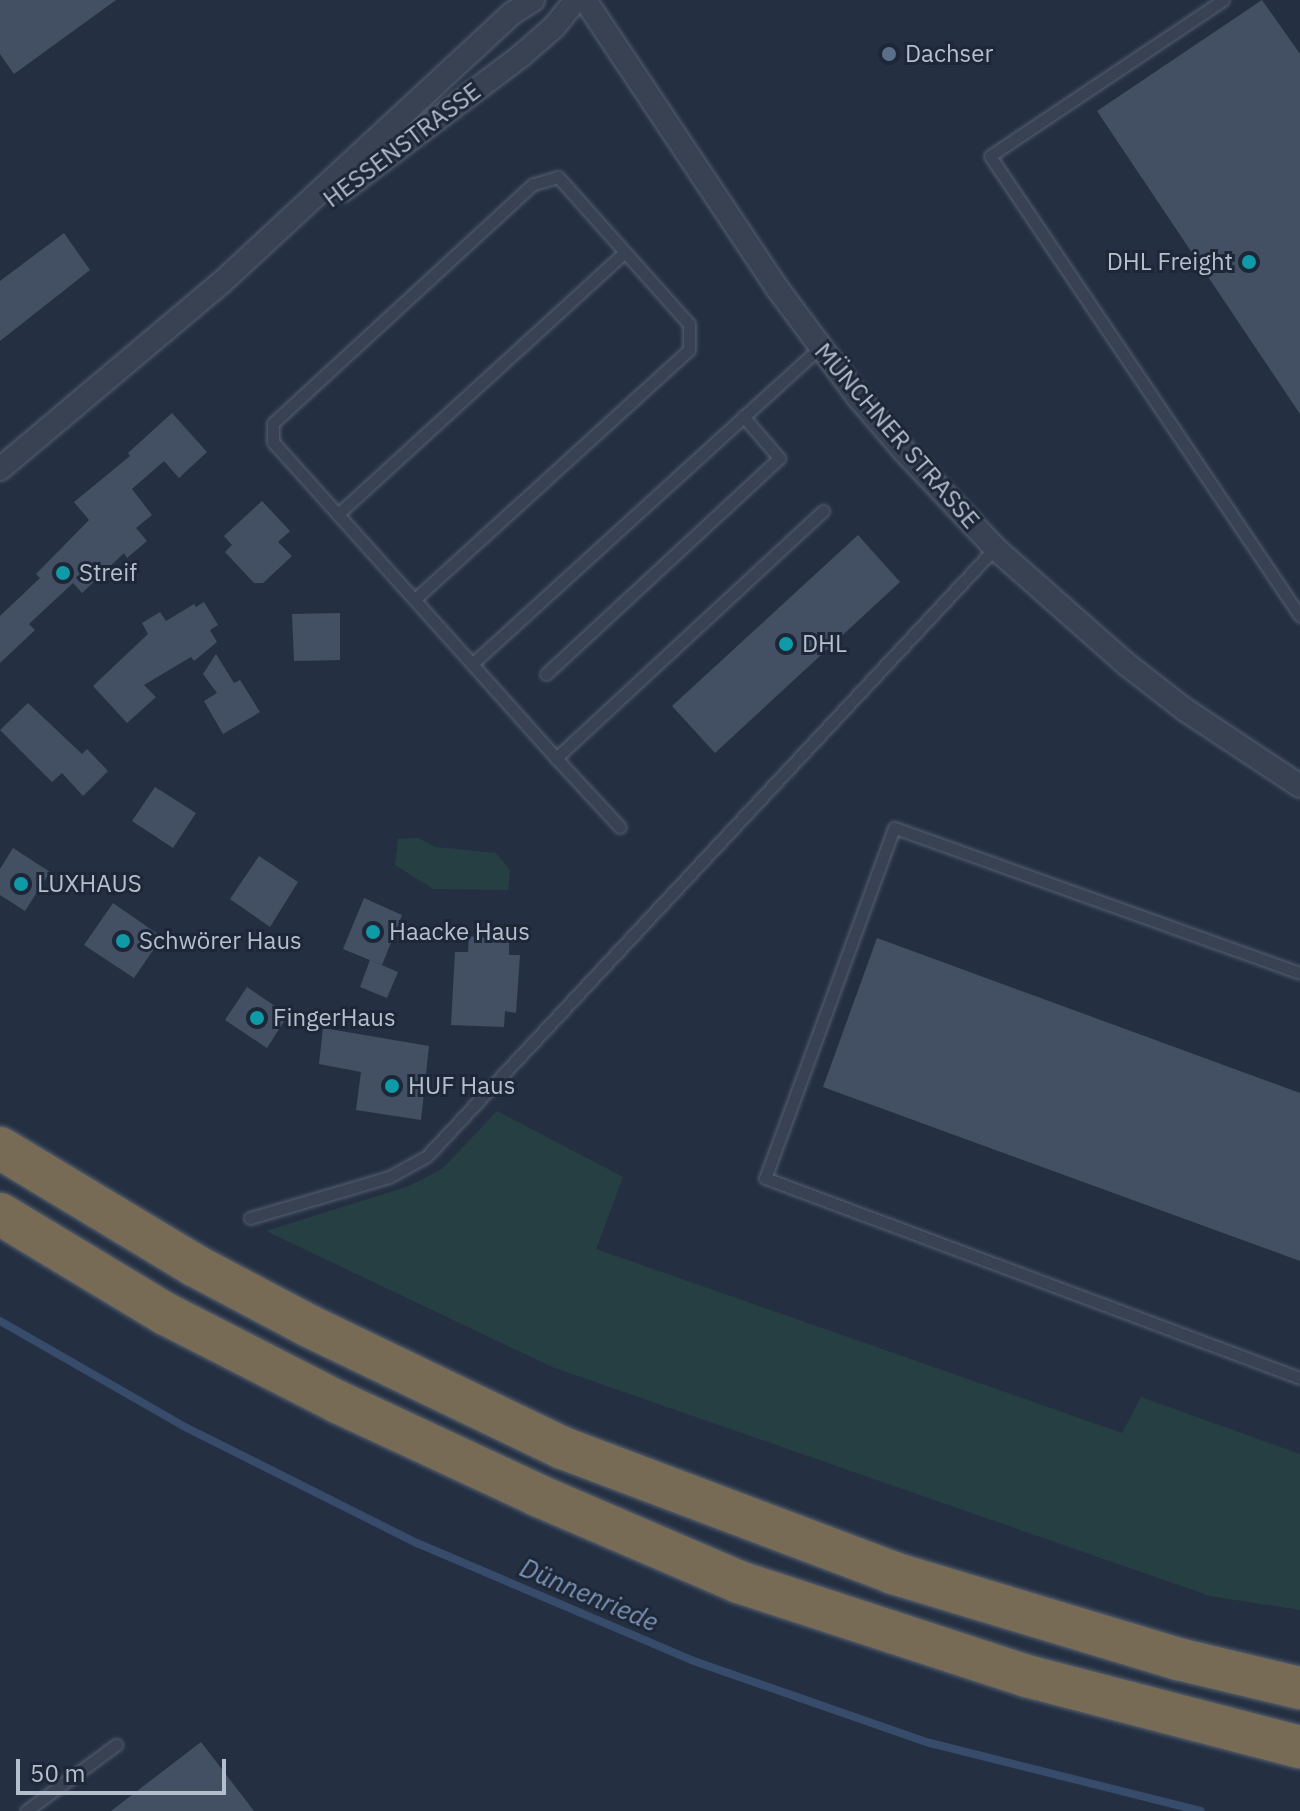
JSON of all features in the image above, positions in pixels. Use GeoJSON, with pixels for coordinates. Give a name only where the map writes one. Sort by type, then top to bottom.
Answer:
{"type":"FeatureCollection","features":[{"type":"Feature","properties":{"kind":"highway"},"geometry":{"type":"LineString","coordinates":[[0,1148],[232,1286],[563,1448],[893,1573],[1163,1655],[1300,1688]]}},
{"type":"Feature","properties":{"kind":"highway"},"geometry":{"type":"LineString","coordinates":[[0,1214],[166,1314],[340,1403],[537,1495],[739,1582],[1027,1676],[1300,1747]]}},
{"type":"Feature","properties":{"kind":"street","name":"HESSENSTRASSE"},"geometry":{"type":"LineString","coordinates":[[0,469],[221,283],[511,14],[533,0]]}},
{"type":"Feature","properties":{"kind":"street","name":"HESSENSTRASSE"},"geometry":{"type":"LineString","coordinates":[[221,283],[522,55],[554,27],[576,0]]}},
{"type":"Feature","properties":{"kind":"street","name":"MÜNCHNER STRASSE"},"geometry":{"type":"LineString","coordinates":[[585,0],[820,347],[905,452],[995,548],[1125,663],[1184,709],[1300,786]]}},
{"type":"Feature","properties":{"kind":"lane"},"geometry":{"type":"LineString","coordinates":[[1223,0],[990,156],[1300,616]]}},
{"type":"Feature","properties":{"kind":"lane"},"geometry":{"type":"LineString","coordinates":[[415,599],[689,350],[689,324],[558,177],[533,184],[273,423],[273,442],[620,827]]}},
{"type":"Feature","properties":{"kind":"lane"},"geometry":{"type":"LineString","coordinates":[[338,514],[624,253]]}},
{"type":"Feature","properties":{"kind":"lane"},"geometry":{"type":"LineString","coordinates":[[472,664],[820,347]]}},
{"type":"Feature","properties":{"kind":"lane"},"geometry":{"type":"LineString","coordinates":[[546,674],[779,458],[743,416]]}},
{"type":"Feature","properties":{"kind":"lane"},"geometry":{"type":"LineString","coordinates":[[556,758],[823,511]]}},
{"type":"Feature","properties":{"kind":"lane"},"geometry":{"type":"LineString","coordinates":[[250,1218],[389,1177],[427,1156],[995,548]]}},
{"type":"Feature","properties":{"kind":"lane"},"geometry":{"type":"LineString","coordinates":[[1300,973],[894,828],[765,1178],[1300,1378]]}},
{"type":"Feature","properties":{"kind":"lane"},"geometry":{"type":"LineString","coordinates":[[26,1811],[116,1745]]}},
{"type":"Feature","properties":{"kind":"green space"},"geometry":{"type":"Polygon","coordinates":[[[418,838],[436,847],[496,853],[510,870],[508,890],[433,889],[395,865],[398,839],[418,838]]]}},
{"type":"Feature","properties":{"kind":"green space"},"geometry":{"type":"Polygon","coordinates":[[[497,1111],[623,1177],[596,1249],[1122,1433],[1141,1397],[1300,1454],[1300,1610],[1210,1596],[552,1367],[266,1231],[409,1186],[442,1169],[497,1111]]]}},
{"type":"Feature","properties":{"kind":"building"},"geometry":{"type":"Polygon","coordinates":[[[0,0],[116,0],[14,74],[0,54],[0,0]]]}},
{"type":"Feature","properties":{"kind":"building","name":"DHL Freight"},"geometry":{"type":"Polygon","coordinates":[[[1262,0],[1300,54],[1300,414],[1097,111],[1262,0]]]}},
{"type":"Feature","properties":{"kind":"building"},"geometry":{"type":"Polygon","coordinates":[[[64,233],[90,270],[0,341],[0,281],[64,233]]]}},
{"type":"Feature","properties":{"kind":"building"},"geometry":{"type":"Polygon","coordinates":[[[172,413],[207,452],[179,478],[164,461],[132,489],[152,515],[136,528],[147,541],[127,558],[124,553],[82,593],[73,583],[29,624],[35,630],[0,663],[0,616],[40,578],[36,574],[89,520],[74,502],[130,456],[128,453],[172,413]]]}},
{"type":"Feature","properties":{"kind":"building"},"geometry":{"type":"Polygon","coordinates":[[[262,501],[290,531],[278,542],[292,556],[263,583],[254,583],[225,552],[232,545],[224,536],[262,501]]]}},
{"type":"Feature","properties":{"kind":"building","name":"DHL"},"geometry":{"type":"Polygon","coordinates":[[[858,535],[900,582],[715,753],[672,706],[858,535]]]}},
{"type":"Feature","properties":{"kind":"building"},"geometry":{"type":"Polygon","coordinates":[[[204,602],[218,625],[210,630],[217,642],[194,661],[191,657],[144,685],[156,697],[127,723],[93,686],[148,634],[142,623],[160,612],[166,621],[194,604],[196,607],[204,602]]]}},
{"type":"Feature","properties":{"kind":"building"},"geometry":{"type":"Polygon","coordinates":[[[340,613],[340,660],[294,661],[292,614],[340,613]]]}},
{"type":"Feature","properties":{"kind":"building"},"geometry":{"type":"Polygon","coordinates":[[[216,654],[234,683],[240,680],[260,712],[223,734],[204,701],[217,693],[203,674],[216,654]]]}},
{"type":"Feature","properties":{"kind":"building"},"geometry":{"type":"Polygon","coordinates":[[[28,703],[82,754],[87,749],[108,771],[83,796],[62,773],[52,782],[0,730],[28,703]]]}},
{"type":"Feature","properties":{"kind":"building"},"geometry":{"type":"Polygon","coordinates":[[[155,787],[196,813],[173,848],[132,821],[155,787]]]}},
{"type":"Feature","properties":{"kind":"building","name":"LUXHAUS"},"geometry":{"type":"Polygon","coordinates":[[[13,848],[50,872],[25,911],[0,895],[0,869],[13,848]]]}},
{"type":"Feature","properties":{"kind":"building"},"geometry":{"type":"Polygon","coordinates":[[[259,856],[298,882],[270,927],[230,899],[259,856]]]}},
{"type":"Feature","properties":{"kind":"building","name":"Haacke Haus"},"geometry":{"type":"Polygon","coordinates":[[[364,898],[402,915],[382,965],[343,949],[364,898]]]}},
{"type":"Feature","properties":{"kind":"building","name":"Schwörer Haus"},"geometry":{"type":"Polygon","coordinates":[[[113,903],[162,937],[134,978],[84,945],[113,903]]]}},
{"type":"Feature","properties":{"kind":"building"},"geometry":{"type":"Polygon","coordinates":[[[469,936],[509,940],[509,955],[520,955],[516,1013],[505,1011],[504,1027],[451,1025],[455,952],[468,952],[469,936]]]}},
{"type":"Feature","properties":{"kind":"building"},"geometry":{"type":"Polygon","coordinates":[[[877,938],[1300,1093],[1300,1261],[823,1087],[877,938]]]}},
{"type":"Feature","properties":{"kind":"building"},"geometry":{"type":"Polygon","coordinates":[[[370,960],[398,972],[387,998],[360,987],[370,960]]]}},
{"type":"Feature","properties":{"kind":"building","name":"FingerHaus"},"geometry":{"type":"Polygon","coordinates":[[[247,987],[288,1015],[267,1048],[225,1020],[247,987]]]}},
{"type":"Feature","properties":{"kind":"building","name":"HUF Haus"},"geometry":{"type":"Polygon","coordinates":[[[323,1028],[429,1046],[421,1120],[356,1110],[361,1072],[319,1064],[323,1028]]]}},
{"type":"Feature","properties":{"kind":"building"},"geometry":{"type":"Polygon","coordinates":[[[201,1742],[254,1811],[111,1811],[201,1742]]]}},
{"type":"Feature","properties":{"kind":"waterway","name":"Dünnenriede"},"geometry":{"type":"LineString","coordinates":[[0,1321],[183,1426],[417,1543],[691,1660],[930,1743],[1201,1811]]}},
{"type":"Feature","properties":{"kind":"place","name":"Dachser"},"geometry":{"type":"Point","coordinates":[889,54]}},
{"type":"Feature","properties":{"kind":"place","name":"DHL Freight"},"geometry":{"type":"Point","coordinates":[1249,262]}},
{"type":"Feature","properties":{"kind":"place","name":"Streif"},"geometry":{"type":"Point","coordinates":[63,573]}},
{"type":"Feature","properties":{"kind":"place","name":"DHL"},"geometry":{"type":"Point","coordinates":[786,644]}},
{"type":"Feature","properties":{"kind":"place","name":"LUXHAUS"},"geometry":{"type":"Point","coordinates":[21,884]}},
{"type":"Feature","properties":{"kind":"place","name":"Haacke Haus"},"geometry":{"type":"Point","coordinates":[373,932]}},
{"type":"Feature","properties":{"kind":"place","name":"Schwörer Haus"},"geometry":{"type":"Point","coordinates":[123,941]}},
{"type":"Feature","properties":{"kind":"place","name":"FingerHaus"},"geometry":{"type":"Point","coordinates":[257,1018]}},
{"type":"Feature","properties":{"kind":"place","name":"HUF Haus"},"geometry":{"type":"Point","coordinates":[392,1086]}}]}
